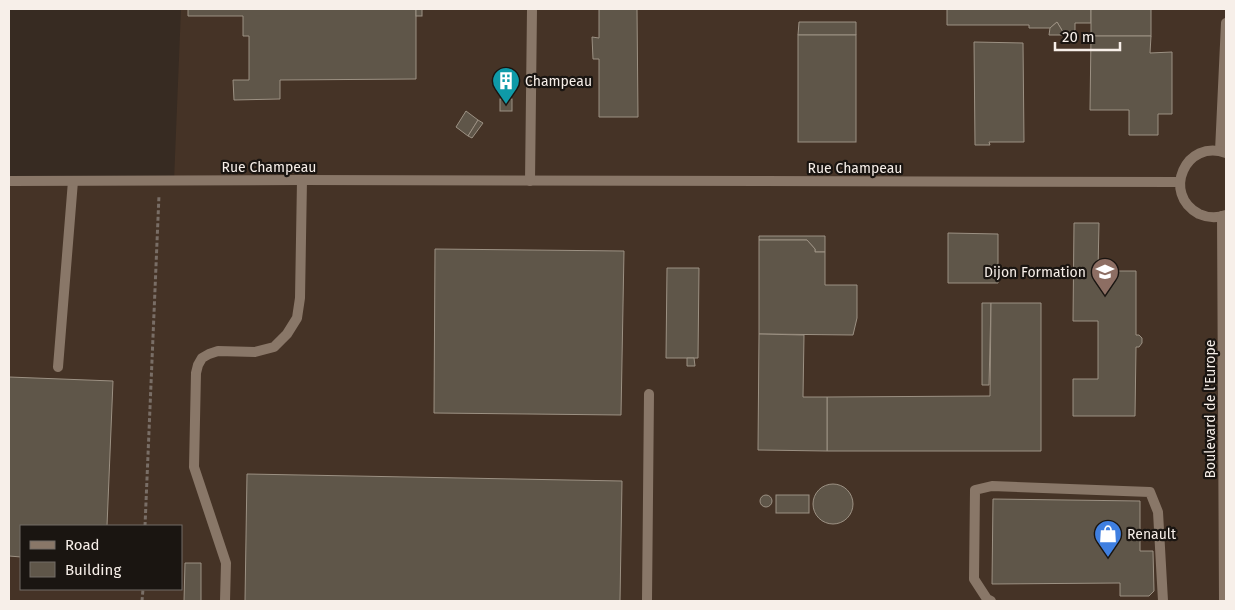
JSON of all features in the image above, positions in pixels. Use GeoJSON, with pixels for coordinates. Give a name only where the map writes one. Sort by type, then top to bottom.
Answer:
{"type":"FeatureCollection","features":[{"type":"Feature","properties":{"kind":"street"},"geometry":{"type":"LineString","coordinates":[[530,181],[532,9]]}},
{"type":"Feature","properties":{"kind":"street"},"geometry":{"type":"LineString","coordinates":[[1224,216],[1212,217],[1202,215],[1193,210],[1181,193],[1180,182],[1182,171],[1189,161],[1198,154],[1208,150],[1223,152],[1226,24]]}},
{"type":"Feature","properties":{"kind":"street"},"geometry":{"type":"LineString","coordinates":[[225,601],[226,564],[194,467],[196,373],[202,358],[218,351],[255,352],[274,347],[297,318],[300,298],[302,180]]}},
{"type":"Feature","properties":{"kind":"street","name":"Rue Champeau"},"geometry":{"type":"LineString","coordinates":[[9,181],[1180,182]]}},
{"type":"Feature","properties":{"kind":"street"},"geometry":{"type":"LineString","coordinates":[[58,367],[73,181]]}},
{"type":"Feature","properties":{"kind":"street","name":"Boulevard de l'Europe"},"geometry":{"type":"LineString","coordinates":[[1224,216],[1224,601]]}},
{"type":"Feature","properties":{"kind":"street"},"geometry":{"type":"LineString","coordinates":[[647,601],[649,394]]}},
{"type":"Feature","properties":{"kind":"street"},"geometry":{"type":"LineString","coordinates":[[991,601],[987,599],[974,579],[975,490],[992,486],[1150,492],[1158,512],[1163,601]]}},
{"type":"Feature","properties":{"kind":"path"},"geometry":{"type":"LineString","coordinates":[[145,525],[160,181]]}},
{"type":"Feature","properties":{"kind":"shaded area"},"geometry":{"type":"Polygon","coordinates":[[[181,9],[1226,9],[1226,601],[9,601],[9,181],[174,181],[181,9]]]}},
{"type":"Feature","properties":{"kind":"building"},"geometry":{"type":"Polygon","coordinates":[[[188,9],[416,9],[416,79],[280,80],[280,99],[234,100],[233,80],[249,80],[249,36],[243,36],[243,16],[188,16],[188,9]]]}},
{"type":"Feature","properties":{"kind":"building"},"geometry":{"type":"Polygon","coordinates":[[[416,9],[422,9],[422,16],[416,16],[416,9]]]}},
{"type":"Feature","properties":{"kind":"building"},"geometry":{"type":"Polygon","coordinates":[[[599,9],[637,9],[638,117],[599,117],[599,59],[593,59],[592,37],[599,38],[599,9]]]}},
{"type":"Feature","properties":{"kind":"building"},"geometry":{"type":"Polygon","coordinates":[[[947,9],[1091,9],[1091,23],[1075,23],[1075,30],[1069,35],[1063,32],[1057,22],[1050,28],[1029,28],[1029,25],[947,25],[947,9]]]}},
{"type":"Feature","properties":{"kind":"building"},"geometry":{"type":"Polygon","coordinates":[[[1091,9],[1151,9],[1151,36],[1091,36],[1091,9]]]}},
{"type":"Feature","properties":{"kind":"building"},"geometry":{"type":"Polygon","coordinates":[[[799,22],[856,22],[856,35],[798,35],[799,22]]]}},
{"type":"Feature","properties":{"kind":"building"},"geometry":{"type":"Polygon","coordinates":[[[1057,22],[1063,32],[1069,35],[1049,35],[1050,28],[1057,22]]]}},
{"type":"Feature","properties":{"kind":"building"},"geometry":{"type":"Polygon","coordinates":[[[798,35],[856,35],[856,142],[798,142],[798,35]]]}},
{"type":"Feature","properties":{"kind":"building"},"geometry":{"type":"Polygon","coordinates":[[[1091,36],[1151,36],[1150,53],[1172,52],[1172,114],[1158,114],[1158,135],[1129,135],[1129,110],[1090,110],[1091,36]]]}},
{"type":"Feature","properties":{"kind":"building"},"geometry":{"type":"Polygon","coordinates":[[[974,42],[1023,43],[1024,142],[989,142],[990,145],[975,145],[974,42]]]}},
{"type":"Feature","properties":{"kind":"building","name":"Champeau"},"geometry":{"type":"Polygon","coordinates":[[[500,99],[512,99],[512,111],[500,111],[500,99]]]}},
{"type":"Feature","properties":{"kind":"building"},"geometry":{"type":"Polygon","coordinates":[[[466,111],[478,120],[468,136],[456,127],[466,111]]]}},
{"type":"Feature","properties":{"kind":"building"},"geometry":{"type":"Polygon","coordinates":[[[478,120],[483,123],[472,138],[468,136],[478,120]]]}},
{"type":"Feature","properties":{"kind":"building","name":"Dijon Formation"},"geometry":{"type":"Polygon","coordinates":[[[1074,223],[1099,223],[1098,271],[1136,271],[1136,335],[1142,338],[1142,343],[1139,347],[1136,347],[1135,416],[1073,416],[1073,379],[1098,379],[1098,321],[1073,321],[1074,223]]]}},
{"type":"Feature","properties":{"kind":"building"},"geometry":{"type":"Polygon","coordinates":[[[948,233],[998,234],[998,283],[948,283],[948,233]]]}},
{"type":"Feature","properties":{"kind":"building"},"geometry":{"type":"Polygon","coordinates":[[[759,236],[825,236],[825,252],[815,252],[815,249],[807,240],[759,240],[759,236]]]}},
{"type":"Feature","properties":{"kind":"building"},"geometry":{"type":"Polygon","coordinates":[[[759,240],[807,240],[815,249],[815,252],[825,252],[825,285],[857,285],[857,318],[853,335],[759,334],[759,240]]]}},
{"type":"Feature","properties":{"kind":"building"},"geometry":{"type":"Polygon","coordinates":[[[435,249],[624,251],[621,415],[434,413],[435,249]]]}},
{"type":"Feature","properties":{"kind":"building"},"geometry":{"type":"Polygon","coordinates":[[[667,268],[699,268],[698,358],[666,358],[667,268]]]}},
{"type":"Feature","properties":{"kind":"building"},"geometry":{"type":"Polygon","coordinates":[[[982,303],[991,303],[989,385],[982,385],[982,303]]]}},
{"type":"Feature","properties":{"kind":"building"},"geometry":{"type":"Polygon","coordinates":[[[991,303],[1041,303],[1041,451],[827,451],[827,397],[990,396],[991,303]]]}},
{"type":"Feature","properties":{"kind":"building"},"geometry":{"type":"Polygon","coordinates":[[[759,334],[804,335],[803,397],[827,397],[827,451],[758,450],[759,334]]]}},
{"type":"Feature","properties":{"kind":"building"},"geometry":{"type":"Polygon","coordinates":[[[687,358],[694,358],[695,366],[687,366],[687,358]]]}},
{"type":"Feature","properties":{"kind":"building"},"geometry":{"type":"Polygon","coordinates":[[[9,377],[113,381],[107,525],[20,525],[20,557],[9,556],[9,377]]]}},
{"type":"Feature","properties":{"kind":"building"},"geometry":{"type":"Polygon","coordinates":[[[247,474],[622,481],[620,601],[245,601],[247,474]]]}},
{"type":"Feature","properties":{"kind":"building"},"geometry":{"type":"Polygon","coordinates":[[[837,484],[844,487],[850,493],[853,504],[852,512],[844,521],[837,524],[829,524],[822,521],[814,512],[813,500],[816,493],[825,485],[837,484]]]}},
{"type":"Feature","properties":{"kind":"building"},"geometry":{"type":"Polygon","coordinates":[[[764,495],[768,495],[772,501],[768,507],[764,507],[760,503],[760,499],[764,495]]]}},
{"type":"Feature","properties":{"kind":"building"},"geometry":{"type":"Polygon","coordinates":[[[776,495],[809,495],[809,513],[776,513],[776,495]]]}},
{"type":"Feature","properties":{"kind":"building"},"geometry":{"type":"Polygon","coordinates":[[[993,499],[1140,501],[1140,551],[1153,551],[1154,591],[1149,596],[1120,596],[1120,583],[992,584],[993,499]]]}},
{"type":"Feature","properties":{"kind":"building"},"geometry":{"type":"Polygon","coordinates":[[[185,563],[201,563],[201,601],[184,601],[185,563]]]}},
{"type":"Feature","properties":{"kind":"place","name":"Champeau"},"geometry":{"type":"Point","coordinates":[506,105]}},
{"type":"Feature","properties":{"kind":"place","name":"Dijon Formation"},"geometry":{"type":"Point","coordinates":[1105,296]}},
{"type":"Feature","properties":{"kind":"place","name":"Renault"},"geometry":{"type":"Point","coordinates":[1108,558]}}]}
